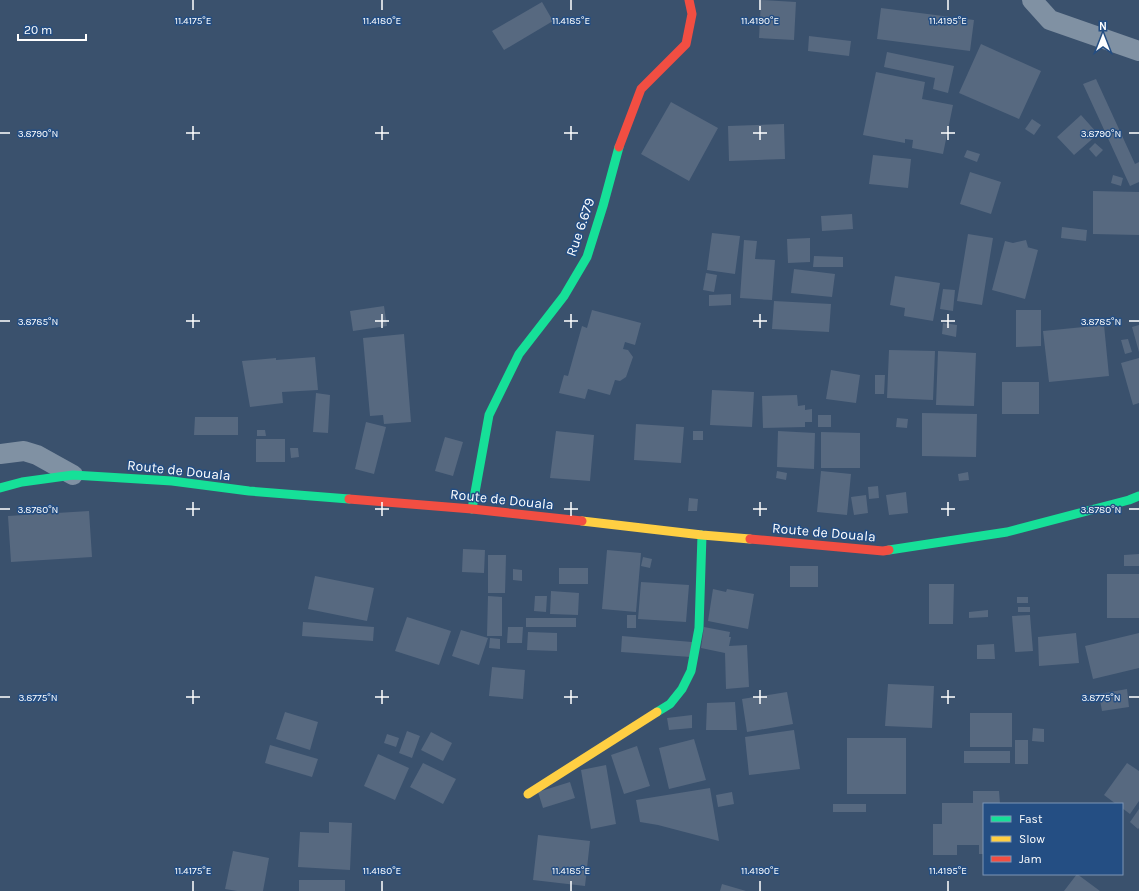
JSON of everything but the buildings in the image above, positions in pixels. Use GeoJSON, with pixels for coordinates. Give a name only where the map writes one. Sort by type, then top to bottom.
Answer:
{"type":"FeatureCollection","features":[{"type":"Feature","properties":{"kind":"main road","name":"Rue 6.679"},"geometry":{"type":"LineString","coordinates":[[472,509],[490,415],[519,354],[564,296],[587,257],[603,206],[620,142],[641,89],[686,44],[692,14],[689,0]]}},
{"type":"Feature","properties":{"kind":"main road","name":"Route de Douala"},"geometry":{"type":"LineString","coordinates":[[0,488],[22,482],[73,475],[172,481],[249,491],[472,509],[702,535],[883,551],[1007,532],[1129,500],[1139,496]]}},
{"type":"Feature","properties":{"kind":"main road"},"geometry":{"type":"LineString","coordinates":[[528,794],[670,704],[682,689],[691,671],[699,628],[702,535]]}},
{"type":"Feature","properties":{"kind":"street"},"geometry":{"type":"LineString","coordinates":[[1032,0],[1050,20],[1139,50]]}},
{"type":"Feature","properties":{"kind":"street"},"geometry":{"type":"LineString","coordinates":[[0,454],[24,451],[37,455],[73,475]]}},
{"type":"Feature","properties":{"kind":"traffic: fast"},"geometry":{"type":"LineString","coordinates":[[472,509],[489,415],[519,354],[564,296],[587,257],[619,147]]}},
{"type":"Feature","properties":{"kind":"traffic: fast"},"geometry":{"type":"LineString","coordinates":[[0,488],[22,482],[73,475],[172,481],[249,491],[349,499]]}},
{"type":"Feature","properties":{"kind":"traffic: fast"},"geometry":{"type":"LineString","coordinates":[[889,550],[1007,532],[1129,500],[1139,496]]}},
{"type":"Feature","properties":{"kind":"traffic: fast"},"geometry":{"type":"LineString","coordinates":[[657,712],[670,704],[682,689],[691,671],[699,628],[702,535]]}},
{"type":"Feature","properties":{"kind":"traffic: slow"},"geometry":{"type":"LineString","coordinates":[[582,521],[750,539]]}},
{"type":"Feature","properties":{"kind":"traffic: slow"},"geometry":{"type":"LineString","coordinates":[[528,794],[657,712]]}},
{"type":"Feature","properties":{"kind":"traffic: jam"},"geometry":{"type":"LineString","coordinates":[[619,147],[641,89],[686,44],[692,14],[689,0]]}},
{"type":"Feature","properties":{"kind":"traffic: jam"},"geometry":{"type":"LineString","coordinates":[[349,499],[472,509],[582,521]]}},
{"type":"Feature","properties":{"kind":"traffic: jam"},"geometry":{"type":"LineString","coordinates":[[750,539],[883,551],[889,550]]}}]}
